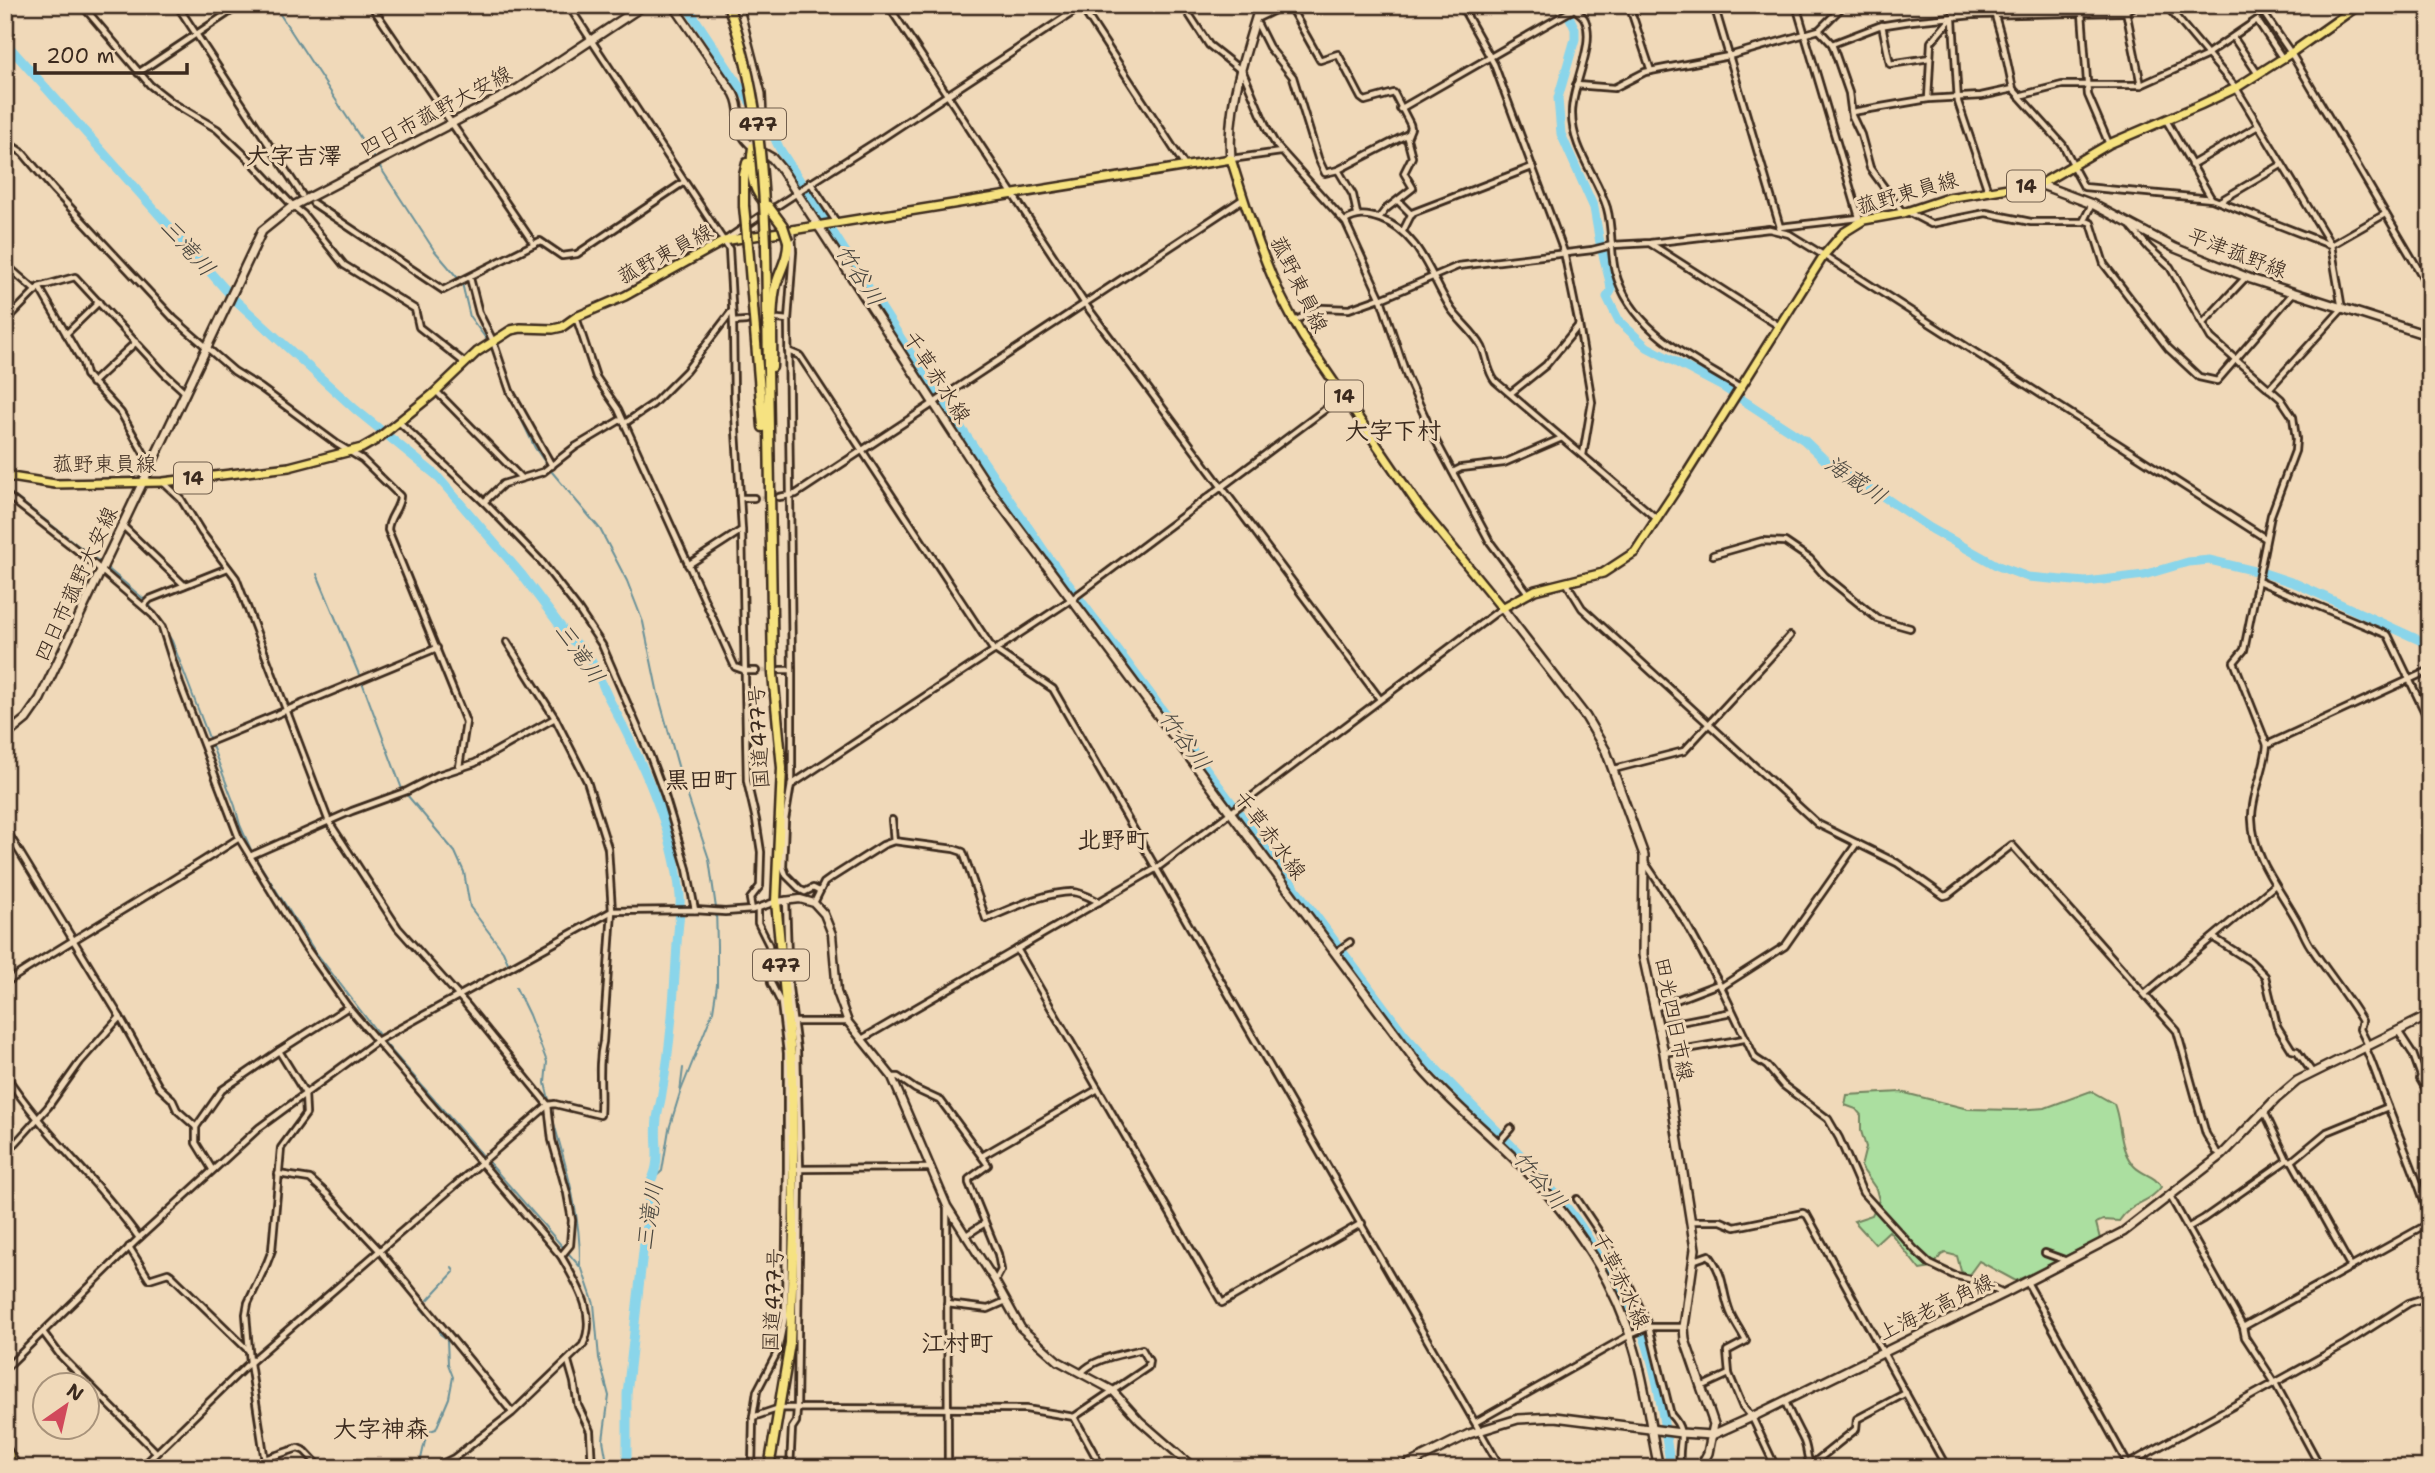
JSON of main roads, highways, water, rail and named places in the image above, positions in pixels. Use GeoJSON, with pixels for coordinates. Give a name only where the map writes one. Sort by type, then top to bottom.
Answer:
{"type":"FeatureCollection","features":[{"type":"Feature","properties":{"kind":"highway","name":"国道477号"},"geometry":{"type":"LineString","coordinates":[[728,5],[743,56],[760,134],[766,246],[773,674],[782,768],[776,902],[790,1030],[797,1169],[790,1343],[769,1468]]}},
{"type":"Feature","properties":{"kind":"highway"},"geometry":{"type":"LineString","coordinates":[[753,147],[744,175],[744,206],[760,407],[768,461]]}},
{"type":"Feature","properties":{"kind":"highway"},"geometry":{"type":"LineString","coordinates":[[753,147],[750,169],[753,184],[783,226],[788,241],[786,259],[773,302],[768,461]]}},
{"type":"Feature","properties":{"kind":"highway"},"geometry":{"type":"LineString","coordinates":[[5,1448],[17,1468]]}},
{"type":"Feature","properties":{"kind":"main road","name":"四日市菰野大安線"},"geometry":{"type":"LineString","coordinates":[[5,736],[26,719],[40,699],[262,232],[274,219],[293,206],[519,88],[644,5]]}},
{"type":"Feature","properties":{"kind":"main road"},"geometry":{"type":"LineString","coordinates":[[738,5],[759,81],[762,103],[753,147]]}},
{"type":"Feature","properties":{"kind":"main road"},"geometry":{"type":"LineString","coordinates":[[1231,159],[1230,133],[1242,70],[1260,5]]}},
{"type":"Feature","properties":{"kind":"main road","name":"菰野東員線"},"geometry":{"type":"LineString","coordinates":[[5,476],[55,484],[163,482],[289,467],[362,449],[436,391],[490,342],[511,330],[553,330],[562,327],[576,317],[625,296],[724,241],[1231,159],[1266,264],[1293,322],[1418,505],[1502,608],[1528,593],[1603,573],[1634,552],[1824,255],[1837,238],[1861,219],[1905,212],[1948,198],[2039,184],[2109,144],[2236,88],[2283,59],[2358,5]]}},
{"type":"Feature","properties":{"kind":"main road","name":"千草赤水線"},"geometry":{"type":"LineString","coordinates":[[753,147],[772,158],[798,191],[991,491],[1421,1068],[1533,1178],[1577,1230],[1632,1334],[1659,1468]]}},
{"type":"Feature","properties":{"kind":"main road","name":"平津菰野線"},"geometry":{"type":"LineString","coordinates":[[2039,184],[2092,204],[2175,248],[2246,277],[2430,336]]}},
{"type":"Feature","properties":{"kind":"main road","name":"田光四日市線"},"geometry":{"type":"LineString","coordinates":[[1502,608],[1586,717],[1606,751],[1646,864],[1642,937],[1644,964],[1664,1053],[1695,1260],[1684,1327],[1685,1340],[1714,1424],[1708,1453],[1700,1468]]}},
{"type":"Feature","properties":{"kind":"main road","name":"上海老高角線"},"geometry":{"type":"LineString","coordinates":[[1401,1468],[1478,1426],[1544,1416],[1680,1433],[1712,1434],[1752,1417],[2068,1262],[2123,1232],[2222,1155],[2286,1090],[2312,1072],[2430,1015]]}},
{"type":"Feature","properties":{"kind":"waterway"},"geometry":{"type":"LineString","coordinates":[[274,5],[373,157]]}},
{"type":"Feature","properties":{"kind":"waterway","name":"竹谷川"},"geometry":{"type":"LineString","coordinates":[[686,5],[750,102],[763,113],[781,151],[909,351],[1049,558],[1404,1034],[1529,1164],[1584,1231],[1645,1339],[1659,1394],[1671,1468]]}},
{"type":"Feature","properties":{"kind":"waterway","name":"海蔵川"},"geometry":{"type":"LineString","coordinates":[[1564,5],[1575,29],[1575,39],[1558,98],[1561,134],[1594,208],[1610,282],[1611,291],[1607,297],[1619,321],[1647,347],[1723,387],[1804,440],[1827,462],[1867,489],[1998,566],[2028,577],[2086,582],[2144,575],[2188,562],[2210,560],[2297,584],[2430,645]]}},
{"type":"Feature","properties":{"kind":"waterway","name":"三滝川"},"geometry":{"type":"LineString","coordinates":[[5,42],[233,298],[355,409],[436,475],[522,575],[571,640],[589,657],[643,768],[671,845],[680,908],[670,1038],[656,1127],[657,1158],[651,1181],[627,1394],[627,1468]]}},
{"type":"Feature","properties":{"kind":"waterway"},"geometry":{"type":"LineString","coordinates":[[380,167],[434,250],[462,283],[470,317],[487,340]]}},
{"type":"Feature","properties":{"kind":"waterway"},"geometry":{"type":"LineString","coordinates":[[492,348],[507,388]]}},
{"type":"Feature","properties":{"kind":"waterway"},"geometry":{"type":"LineString","coordinates":[[512,400],[535,448],[600,529],[627,581],[643,622],[658,694],[680,773],[709,859],[716,908],[717,985],[713,1011],[680,1093],[669,1129],[662,1171],[651,1181]]}},
{"type":"Feature","properties":{"kind":"waterway"},"geometry":{"type":"LineString","coordinates":[[5,489],[102,564]]}},
{"type":"Feature","properties":{"kind":"waterway"},"geometry":{"type":"LineString","coordinates":[[106,567],[145,600]]}},
{"type":"Feature","properties":{"kind":"waterway"},"geometry":{"type":"LineString","coordinates":[[317,574],[360,677]]}},
{"type":"Feature","properties":{"kind":"waterway"},"geometry":{"type":"LineString","coordinates":[[149,604],[172,641],[252,852]]}},
{"type":"Feature","properties":{"kind":"waterway"},"geometry":{"type":"LineString","coordinates":[[362,682],[402,789],[455,852],[464,872],[470,907],[503,951],[508,963]]}},
{"type":"Feature","properties":{"kind":"waterway"},"geometry":{"type":"LineString","coordinates":[[255,857],[314,950],[380,1036]]}},
{"type":"Feature","properties":{"kind":"waterway"},"geometry":{"type":"LineString","coordinates":[[516,988],[547,1062],[545,1083],[550,1104]]}},
{"type":"Feature","properties":{"kind":"waterway"},"geometry":{"type":"LineString","coordinates":[[383,1041],[582,1269],[594,1304],[599,1358],[609,1396],[603,1440],[608,1468]]}},
{"type":"Feature","properties":{"kind":"waterway"},"geometry":{"type":"LineString","coordinates":[[680,1092],[683,1068]]}},
{"type":"Feature","properties":{"kind":"waterway"},"geometry":{"type":"LineString","coordinates":[[551,1113],[575,1207],[580,1265]]}},
{"type":"Feature","properties":{"kind":"waterway"},"geometry":{"type":"LineString","coordinates":[[428,1300],[454,1272],[452,1267]]}},
{"type":"Feature","properties":{"kind":"waterway"},"geometry":{"type":"LineString","coordinates":[[421,1308],[436,1325]]}},
{"type":"Feature","properties":{"kind":"waterway"},"geometry":{"type":"LineString","coordinates":[[419,1468],[427,1432],[436,1429],[449,1398],[453,1377],[448,1364],[447,1339],[440,1331]]}},
{"type":"Feature","properties":{"kind":"tunnel"},"geometry":{"type":"LineString","coordinates":[[754,498],[779,497]]}},
{"type":"Feature","properties":{"kind":"tunnel"},"geometry":{"type":"LineString","coordinates":[[756,671],[772,671]]}},
{"type":"Feature","properties":{"kind":"district","name":"大字吉澤"},"geometry":{"type":"Point","coordinates":[294,156]}},
{"type":"Feature","properties":{"kind":"district","name":"大字下村"},"geometry":{"type":"Point","coordinates":[1393,431]}},
{"type":"Feature","properties":{"kind":"district","name":"黒田町"},"geometry":{"type":"Point","coordinates":[701,780]}},
{"type":"Feature","properties":{"kind":"district","name":"北野町"},"geometry":{"type":"Point","coordinates":[1113,840]}},
{"type":"Feature","properties":{"kind":"district","name":"江村町"},"geometry":{"type":"Point","coordinates":[957,1343]}},
{"type":"Feature","properties":{"kind":"district","name":"大字神森"},"geometry":{"type":"Point","coordinates":[381,1429]}}]}
